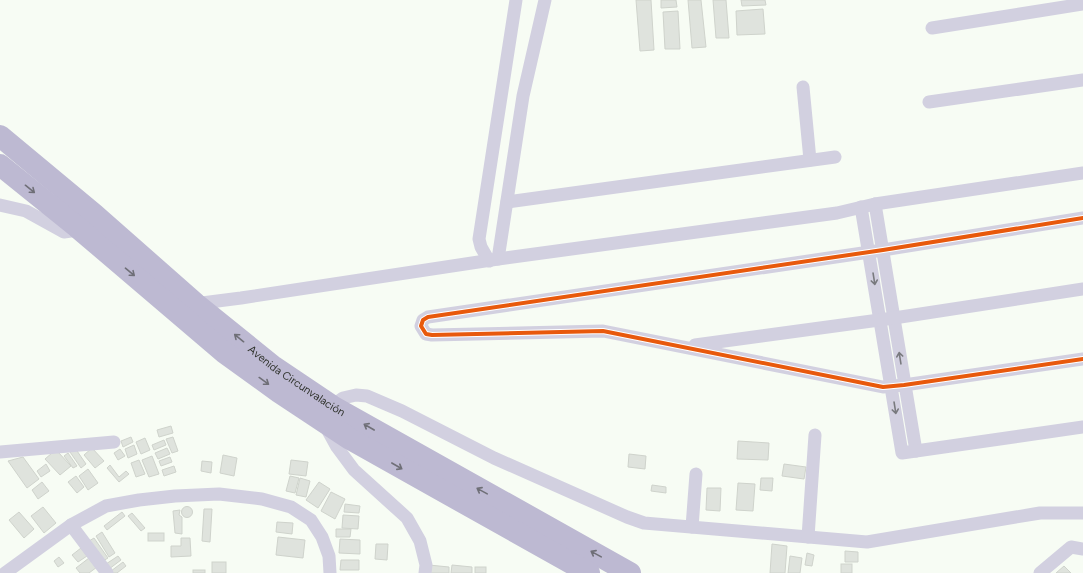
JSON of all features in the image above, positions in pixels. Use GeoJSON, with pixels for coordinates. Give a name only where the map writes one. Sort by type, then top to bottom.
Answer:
{"type":"FeatureCollection","features":[{"type":"Feature","properties":{"kind":"highway","name":"Avenida Circunvalación"},"geometry":{"type":"LineString","coordinates":[[0,136],[95,215],[196,304],[274,367],[327,414],[350,439],[401,469],[589,573]]}},
{"type":"Feature","properties":{"kind":"highway","name":"Avenida Circunvalación"},"geometry":{"type":"LineString","coordinates":[[0,165],[77,227],[225,353],[279,392],[327,414],[630,573]]}},
{"type":"Feature","properties":{"kind":"street"},"geometry":{"type":"LineString","coordinates":[[494,260],[481,247],[479,239],[516,0]]}},
{"type":"Feature","properties":{"kind":"street"},"geometry":{"type":"LineString","coordinates":[[494,260],[507,202],[523,96],[545,0]]}},
{"type":"Feature","properties":{"kind":"street"},"geometry":{"type":"LineString","coordinates":[[932,28],[1083,4]]}},
{"type":"Feature","properties":{"kind":"street"},"geometry":{"type":"LineString","coordinates":[[929,102],[1083,80]]}},
{"type":"Feature","properties":{"kind":"street"},"geometry":{"type":"LineString","coordinates":[[803,87],[810,160]]}},
{"type":"Feature","properties":{"kind":"street"},"geometry":{"type":"LineString","coordinates":[[507,202],[835,157]]}},
{"type":"Feature","properties":{"kind":"street"},"geometry":{"type":"LineString","coordinates":[[170,306],[241,298],[494,260],[837,213],[875,204],[1083,173]]}},
{"type":"Feature","properties":{"kind":"street"},"geometry":{"type":"LineString","coordinates":[[875,204],[894,318],[898,386]]}},
{"type":"Feature","properties":{"kind":"street"},"geometry":{"type":"LineString","coordinates":[[0,205],[26,211],[64,232],[71,231],[95,215]]}},
{"type":"Feature","properties":{"kind":"street"},"geometry":{"type":"LineString","coordinates":[[861,207],[870,252],[880,319],[916,451],[1083,427]]}},
{"type":"Feature","properties":{"kind":"street"},"geometry":{"type":"LineString","coordinates":[[1083,218],[870,252],[428,317],[423,320],[421,326],[426,334],[432,335],[603,331],[883,387],[1083,359]]}},
{"type":"Feature","properties":{"kind":"street"},"geometry":{"type":"LineString","coordinates":[[686,347],[894,318],[1083,289]]}},
{"type":"Feature","properties":{"kind":"street"},"geometry":{"type":"LineString","coordinates":[[425,573],[426,565],[420,541],[407,518],[354,470],[337,447],[327,414],[343,398],[356,395],[367,396],[494,458],[635,521],[867,542],[1040,513],[1083,513]]}},
{"type":"Feature","properties":{"kind":"street"},"geometry":{"type":"LineString","coordinates":[[808,537],[815,435]]}},
{"type":"Feature","properties":{"kind":"street"},"geometry":{"type":"LineString","coordinates":[[0,452],[114,442]]}},
{"type":"Feature","properties":{"kind":"street"},"geometry":{"type":"LineString","coordinates":[[692,527],[696,474]]}},
{"type":"Feature","properties":{"kind":"street"},"geometry":{"type":"LineString","coordinates":[[5,573],[71,525],[106,506],[139,500],[175,496],[219,494],[262,499],[291,507],[311,520],[322,537],[329,556],[330,573]]}},
{"type":"Feature","properties":{"kind":"street"},"geometry":{"type":"LineString","coordinates":[[71,525],[107,573]]}},
{"type":"Feature","properties":{"kind":"street"},"geometry":{"type":"LineString","coordinates":[[1040,573],[1077,548],[1083,560]]}},
{"type":"Feature","properties":{"kind":"building"},"geometry":{"type":"Polygon","coordinates":[[[636,0],[651,0],[654,50],[640,51],[636,0]]]}},
{"type":"Feature","properties":{"kind":"building"},"geometry":{"type":"Polygon","coordinates":[[[661,0],[676,0],[677,7],[661,8],[661,0]]]}},
{"type":"Feature","properties":{"kind":"building"},"geometry":{"type":"Polygon","coordinates":[[[688,0],[701,0],[706,47],[692,48],[688,0]]]}},
{"type":"Feature","properties":{"kind":"building"},"geometry":{"type":"Polygon","coordinates":[[[713,0],[726,0],[729,38],[716,38],[713,0]]]}},
{"type":"Feature","properties":{"kind":"building"},"geometry":{"type":"Polygon","coordinates":[[[741,0],[765,0],[766,5],[742,6],[741,0]]]}},
{"type":"Feature","properties":{"kind":"building"},"geometry":{"type":"Polygon","coordinates":[[[763,9],[765,34],[737,35],[736,11],[763,9]]]}},
{"type":"Feature","properties":{"kind":"building"},"geometry":{"type":"Polygon","coordinates":[[[678,11],[680,49],[665,49],[663,12],[678,11]]]}},
{"type":"Feature","properties":{"kind":"building"},"geometry":{"type":"Polygon","coordinates":[[[171,426],[173,433],[159,437],[157,430],[171,426]]]}},
{"type":"Feature","properties":{"kind":"building"},"geometry":{"type":"Polygon","coordinates":[[[131,437],[133,442],[123,447],[121,441],[131,437]]]}},
{"type":"Feature","properties":{"kind":"building"},"geometry":{"type":"Polygon","coordinates":[[[173,437],[178,451],[172,453],[166,439],[173,437]]]}},
{"type":"Feature","properties":{"kind":"building"},"geometry":{"type":"Polygon","coordinates":[[[145,438],[150,450],[141,454],[136,442],[145,438]]]}},
{"type":"Feature","properties":{"kind":"building"},"geometry":{"type":"Polygon","coordinates":[[[164,440],[166,445],[154,450],[152,445],[164,440]]]}},
{"type":"Feature","properties":{"kind":"building"},"geometry":{"type":"Polygon","coordinates":[[[738,441],[769,443],[768,460],[737,459],[738,441]]]}},
{"type":"Feature","properties":{"kind":"building"},"geometry":{"type":"Polygon","coordinates":[[[134,445],[137,454],[128,458],[125,449],[134,445]]]}},
{"type":"Feature","properties":{"kind":"building"},"geometry":{"type":"Polygon","coordinates":[[[75,448],[86,464],[81,468],[70,452],[75,448]]]}},
{"type":"Feature","properties":{"kind":"building"},"geometry":{"type":"Polygon","coordinates":[[[92,448],[104,461],[95,468],[84,455],[92,448]]]}},
{"type":"Feature","properties":{"kind":"building"},"geometry":{"type":"Polygon","coordinates":[[[167,448],[170,454],[158,459],[155,453],[167,448]]]}},
{"type":"Feature","properties":{"kind":"building"},"geometry":{"type":"Polygon","coordinates":[[[120,449],[125,456],[118,460],[114,453],[120,449]]]}},
{"type":"Feature","properties":{"kind":"building"},"geometry":{"type":"Polygon","coordinates":[[[58,452],[71,466],[60,475],[45,459],[52,453],[58,452]]]}},
{"type":"Feature","properties":{"kind":"building"},"geometry":{"type":"Polygon","coordinates":[[[68,453],[77,466],[73,468],[64,456],[68,453]]]}},
{"type":"Feature","properties":{"kind":"building"},"geometry":{"type":"Polygon","coordinates":[[[629,454],[646,456],[645,469],[628,467],[629,454]]]}},
{"type":"Feature","properties":{"kind":"building"},"geometry":{"type":"Polygon","coordinates":[[[223,455],[237,458],[234,476],[220,473],[223,455]]]}},
{"type":"Feature","properties":{"kind":"building"},"geometry":{"type":"Polygon","coordinates":[[[152,456],[159,474],[149,477],[142,460],[152,456]]]}},
{"type":"Feature","properties":{"kind":"building"},"geometry":{"type":"Polygon","coordinates":[[[23,457],[39,479],[27,488],[8,461],[23,457]]]}},
{"type":"Feature","properties":{"kind":"building"},"geometry":{"type":"Polygon","coordinates":[[[170,457],[172,462],[161,466],[159,461],[170,457]]]}},
{"type":"Feature","properties":{"kind":"building"},"geometry":{"type":"Polygon","coordinates":[[[139,460],[145,474],[136,477],[131,463],[139,460]]]}},
{"type":"Feature","properties":{"kind":"building"},"geometry":{"type":"Polygon","coordinates":[[[291,460],[308,462],[306,476],[289,474],[291,460]]]}},
{"type":"Feature","properties":{"kind":"building"},"geometry":{"type":"Polygon","coordinates":[[[202,461],[212,462],[211,473],[201,471],[202,461]]]}},
{"type":"Feature","properties":{"kind":"building"},"geometry":{"type":"Polygon","coordinates":[[[46,464],[50,471],[41,477],[37,471],[46,464]]]}},
{"type":"Feature","properties":{"kind":"building"},"geometry":{"type":"Polygon","coordinates":[[[784,464],[806,467],[804,479],[782,476],[784,464]]]}},
{"type":"Feature","properties":{"kind":"building"},"geometry":{"type":"Polygon","coordinates":[[[110,465],[119,477],[126,471],[129,474],[119,482],[107,468],[110,465]]]}},
{"type":"Feature","properties":{"kind":"building"},"geometry":{"type":"Polygon","coordinates":[[[174,466],[176,472],[164,476],[162,470],[174,466]]]}},
{"type":"Feature","properties":{"kind":"building"},"geometry":{"type":"Polygon","coordinates":[[[88,469],[98,483],[88,490],[79,476],[88,469]]]}},
{"type":"Feature","properties":{"kind":"building"},"geometry":{"type":"Polygon","coordinates":[[[76,476],[84,487],[77,493],[68,482],[76,476]]]}},
{"type":"Feature","properties":{"kind":"building"},"geometry":{"type":"Polygon","coordinates":[[[290,476],[299,478],[295,493],[286,491],[290,476]]]}},
{"type":"Feature","properties":{"kind":"building"},"geometry":{"type":"Polygon","coordinates":[[[300,478],[310,481],[306,497],[296,495],[300,478]]]}},
{"type":"Feature","properties":{"kind":"building"},"geometry":{"type":"Polygon","coordinates":[[[761,478],[773,478],[772,491],[760,490],[761,478]]]}},
{"type":"Feature","properties":{"kind":"building"},"geometry":{"type":"Polygon","coordinates":[[[42,482],[49,491],[38,499],[32,490],[42,482]]]}},
{"type":"Feature","properties":{"kind":"building"},"geometry":{"type":"Polygon","coordinates":[[[319,482],[330,489],[318,508],[306,500],[319,482]]]}},
{"type":"Feature","properties":{"kind":"building"},"geometry":{"type":"Polygon","coordinates":[[[738,483],[755,484],[753,511],[736,510],[738,483]]]}},
{"type":"Feature","properties":{"kind":"building"},"geometry":{"type":"Polygon","coordinates":[[[652,485],[666,487],[666,493],[651,491],[652,485]]]}},
{"type":"Feature","properties":{"kind":"building"},"geometry":{"type":"Polygon","coordinates":[[[707,488],[721,488],[720,511],[706,510],[707,488]]]}},
{"type":"Feature","properties":{"kind":"building"},"geometry":{"type":"Polygon","coordinates":[[[331,492],[345,499],[335,519],[321,511],[331,492]]]}},
{"type":"Feature","properties":{"kind":"building"},"geometry":{"type":"Polygon","coordinates":[[[345,504],[360,506],[359,513],[344,512],[345,504]]]}},
{"type":"Feature","properties":{"kind":"building"},"geometry":{"type":"Polygon","coordinates":[[[43,507],[56,523],[44,533],[31,516],[43,507]]]}},
{"type":"Feature","properties":{"kind":"building"},"geometry":{"type":"Polygon","coordinates":[[[185,507],[189,507],[191,508],[191,516],[185,517],[182,514],[182,510],[185,507]]]}},
{"type":"Feature","properties":{"kind":"building"},"geometry":{"type":"Polygon","coordinates":[[[204,509],[212,509],[210,542],[202,541],[204,509]]]}},
{"type":"Feature","properties":{"kind":"building"},"geometry":{"type":"Polygon","coordinates":[[[180,510],[179,515],[182,517],[182,534],[175,533],[173,511],[180,510]]]}},
{"type":"Feature","properties":{"kind":"building"},"geometry":{"type":"Polygon","coordinates":[[[19,512],[34,529],[24,538],[9,520],[19,512]]]}},
{"type":"Feature","properties":{"kind":"building"},"geometry":{"type":"Polygon","coordinates":[[[122,512],[125,516],[107,530],[104,526],[122,512]]]}},
{"type":"Feature","properties":{"kind":"building"},"geometry":{"type":"Polygon","coordinates":[[[132,513],[145,528],[141,531],[128,516],[132,513]]]}},
{"type":"Feature","properties":{"kind":"building"},"geometry":{"type":"Polygon","coordinates":[[[343,515],[359,516],[358,529],[342,528],[343,515]]]}},
{"type":"Feature","properties":{"kind":"building"},"geometry":{"type":"Polygon","coordinates":[[[277,522],[293,523],[292,534],[276,532],[277,522]]]}},
{"type":"Feature","properties":{"kind":"building"},"geometry":{"type":"Polygon","coordinates":[[[336,529],[351,529],[350,537],[336,537],[336,529]]]}},
{"type":"Feature","properties":{"kind":"building"},"geometry":{"type":"Polygon","coordinates":[[[102,532],[115,553],[109,557],[96,536],[102,532]]]}},
{"type":"Feature","properties":{"kind":"building"},"geometry":{"type":"Polygon","coordinates":[[[148,533],[164,533],[164,541],[148,541],[148,533]]]}},
{"type":"Feature","properties":{"kind":"building"},"geometry":{"type":"Polygon","coordinates":[[[278,537],[305,540],[303,558],[276,555],[278,537]]]}},
{"type":"Feature","properties":{"kind":"building"},"geometry":{"type":"Polygon","coordinates":[[[94,538],[108,558],[103,561],[89,541],[94,538]]]}},
{"type":"Feature","properties":{"kind":"building"},"geometry":{"type":"Polygon","coordinates":[[[181,538],[190,538],[191,556],[171,557],[171,546],[181,546],[181,538]]]}},
{"type":"Feature","properties":{"kind":"building"},"geometry":{"type":"Polygon","coordinates":[[[340,539],[360,540],[360,554],[339,553],[340,539]]]}},
{"type":"Feature","properties":{"kind":"building"},"geometry":{"type":"Polygon","coordinates":[[[376,544],[388,544],[387,560],[375,559],[376,544]]]}},
{"type":"Feature","properties":{"kind":"building"},"geometry":{"type":"Polygon","coordinates":[[[772,544],[787,546],[785,573],[770,573],[772,544]]]}},
{"type":"Feature","properties":{"kind":"building"},"geometry":{"type":"Polygon","coordinates":[[[81,548],[87,556],[78,562],[72,555],[81,548]]]}},
{"type":"Feature","properties":{"kind":"building"},"geometry":{"type":"Polygon","coordinates":[[[845,551],[858,552],[858,562],[845,562],[845,551]]]}},
{"type":"Feature","properties":{"kind":"building"},"geometry":{"type":"Polygon","coordinates":[[[807,553],[814,555],[812,566],[805,565],[807,553]]]}},
{"type":"Feature","properties":{"kind":"building"},"geometry":{"type":"Polygon","coordinates":[[[118,556],[121,560],[109,569],[106,564],[118,556]]]}},
{"type":"Feature","properties":{"kind":"building"},"geometry":{"type":"Polygon","coordinates":[[[790,556],[802,558],[800,573],[788,573],[790,556]]]}},
{"type":"Feature","properties":{"kind":"building"},"geometry":{"type":"Polygon","coordinates":[[[59,557],[64,563],[58,567],[54,561],[59,557]]]}},
{"type":"Feature","properties":{"kind":"building"},"geometry":{"type":"Polygon","coordinates":[[[89,558],[97,567],[89,573],[80,573],[76,568],[89,558]]]}},
{"type":"Feature","properties":{"kind":"building"},"geometry":{"type":"Polygon","coordinates":[[[341,560],[359,560],[359,570],[340,570],[341,560]]]}},
{"type":"Feature","properties":{"kind":"building"},"geometry":{"type":"Polygon","coordinates":[[[123,562],[126,566],[117,573],[113,573],[111,571],[123,562]]]}},
{"type":"Feature","properties":{"kind":"building"},"geometry":{"type":"Polygon","coordinates":[[[212,562],[226,562],[226,573],[212,573],[212,562]]]}},
{"type":"Feature","properties":{"kind":"building"},"geometry":{"type":"Polygon","coordinates":[[[841,564],[852,564],[852,573],[841,573],[841,564]]]}},
{"type":"Feature","properties":{"kind":"building"},"geometry":{"type":"Polygon","coordinates":[[[429,565],[449,567],[449,573],[428,573],[429,565]]]}},
{"type":"Feature","properties":{"kind":"building"},"geometry":{"type":"Polygon","coordinates":[[[452,565],[472,567],[472,573],[451,573],[452,565]]]}},
{"type":"Feature","properties":{"kind":"building"},"geometry":{"type":"Polygon","coordinates":[[[1064,566],[1071,573],[1056,573],[1064,566]]]}},
{"type":"Feature","properties":{"kind":"building"},"geometry":{"type":"Polygon","coordinates":[[[475,567],[486,567],[486,573],[475,573],[475,567]]]}},
{"type":"Feature","properties":{"kind":"building"},"geometry":{"type":"Polygon","coordinates":[[[193,570],[205,570],[205,573],[193,573],[193,570]]]}},
{"type":"Feature","properties":{"kind":"cycle path"},"geometry":{"type":"LineString","coordinates":[[1083,218],[883,250],[428,317],[423,320],[421,326],[426,334],[432,335],[603,331],[883,387],[1083,359]]}}]}
